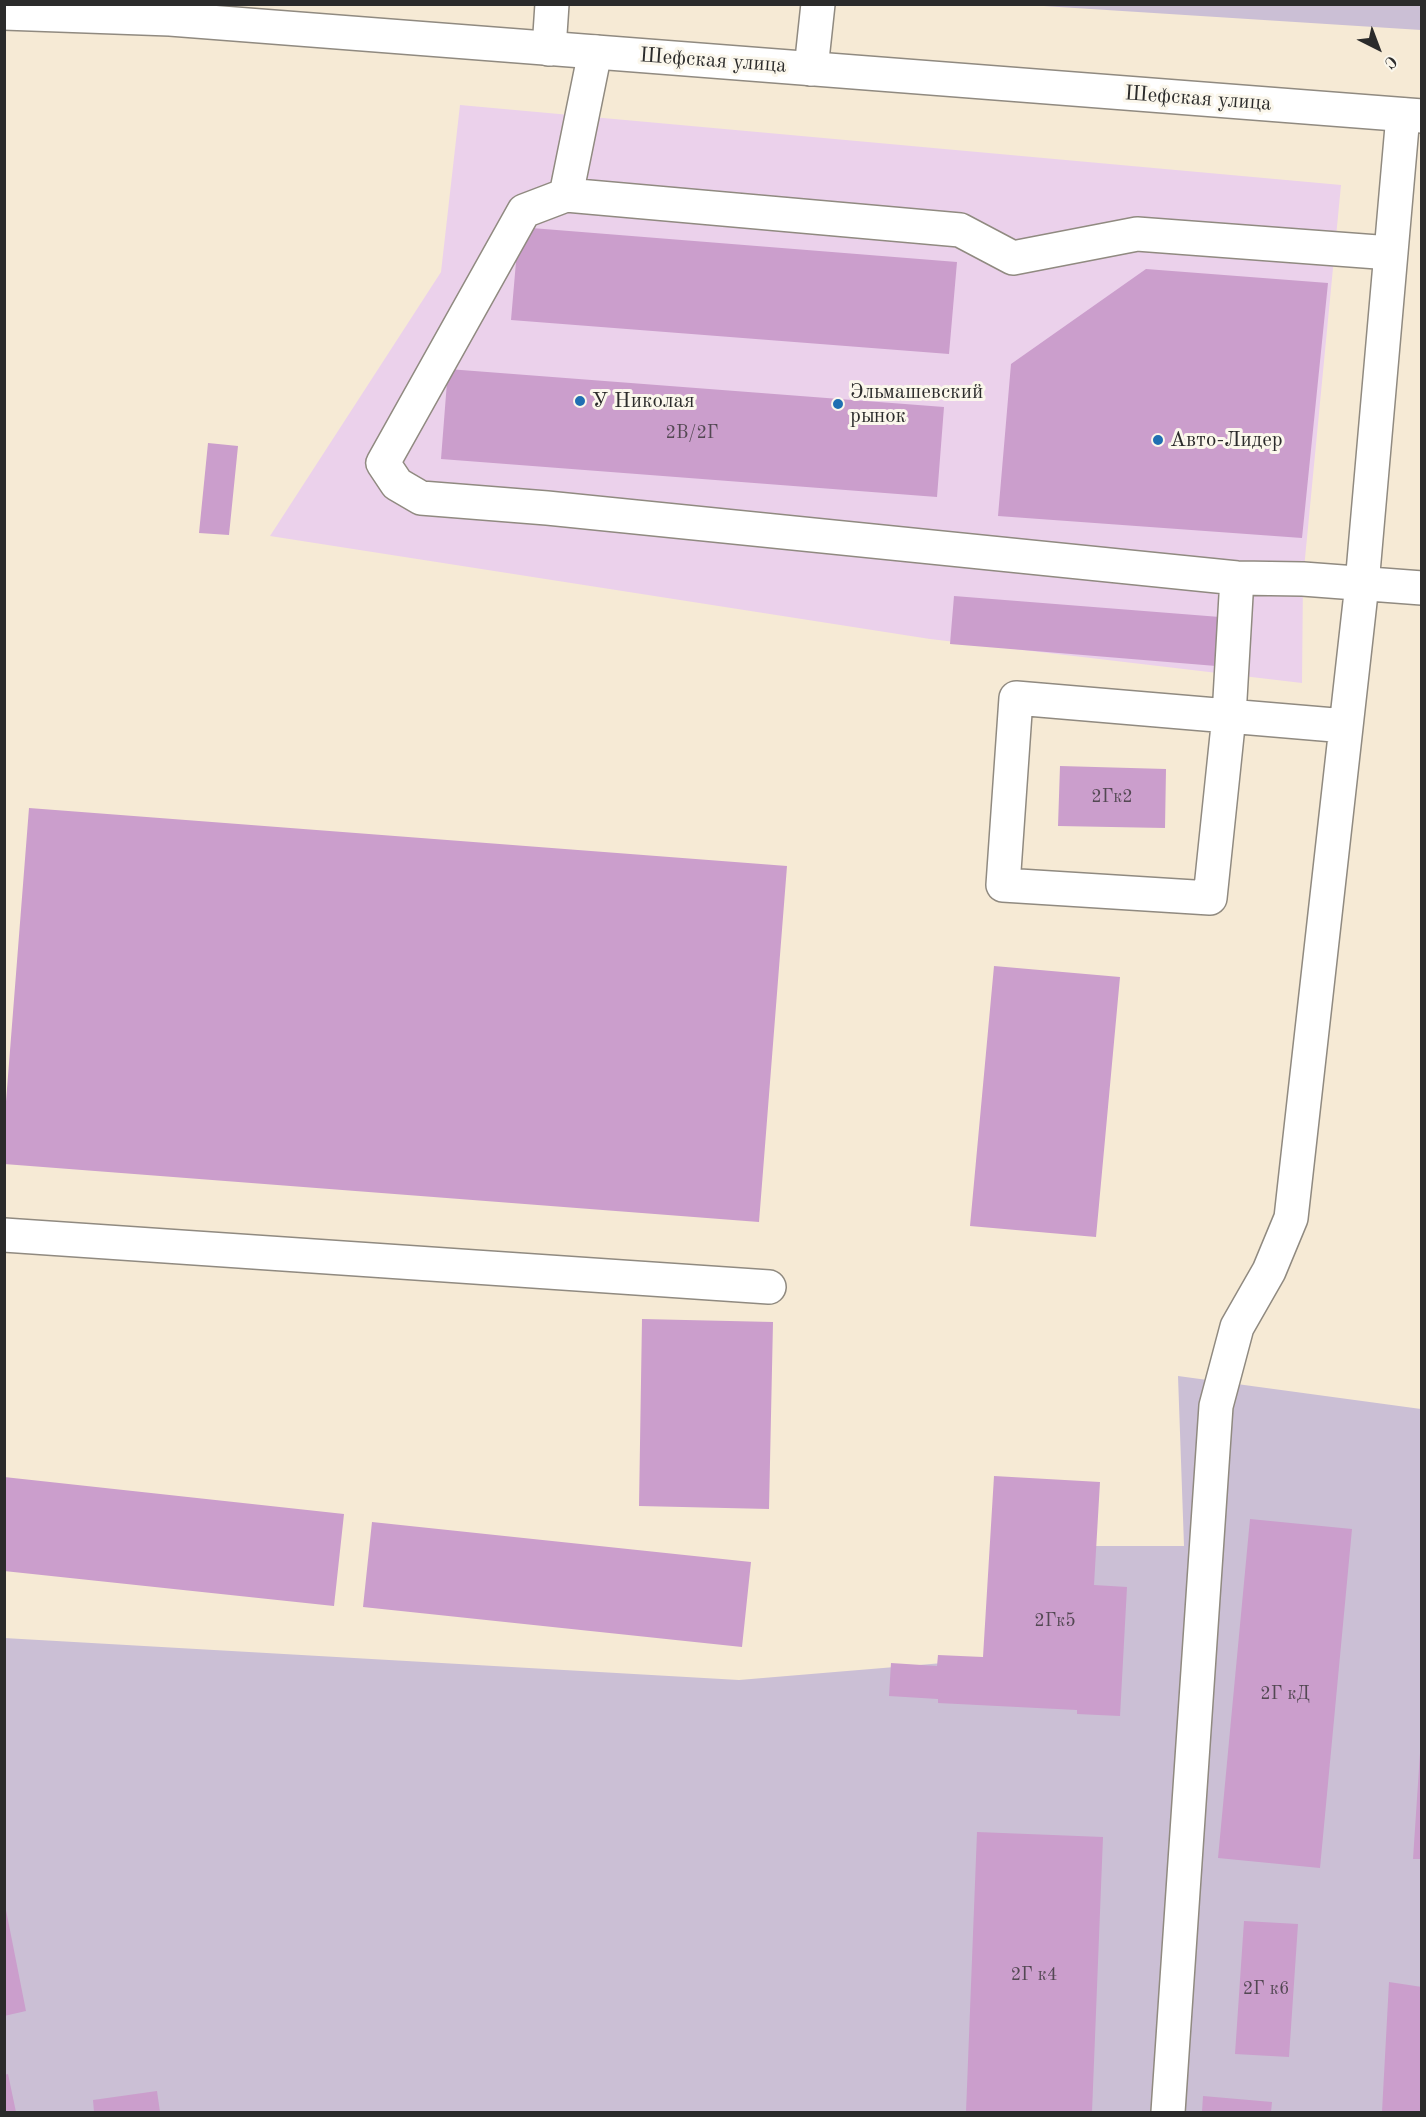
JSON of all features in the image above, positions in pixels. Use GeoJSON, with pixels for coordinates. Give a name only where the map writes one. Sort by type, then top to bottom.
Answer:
{"type":"FeatureCollection","features":[{"type":"Feature","properties":{"kind":"main road"},"geometry":{"type":"LineString","coordinates":[[549,49],[552,4]]}},
{"type":"Feature","properties":{"kind":"main road"},"geometry":{"type":"LineString","coordinates":[[811,69],[818,4]]}},
{"type":"Feature","properties":{"kind":"main road","name":"Шефская улица"},"geometry":{"type":"LineString","coordinates":[[4,13],[170,19],[1412,116]]}},
{"type":"Feature","properties":{"kind":"main road"},"geometry":{"type":"LineString","coordinates":[[566,195],[595,52]]}},
{"type":"Feature","properties":{"kind":"main road"},"geometry":{"type":"LineString","coordinates":[[1168,2112],[1216,1406],[1237,1327],[1269,1271],[1291,1218],[1362,584],[1398,165],[1412,116]]}},
{"type":"Feature","properties":{"kind":"main road"},"geometry":{"type":"LineString","coordinates":[[1391,253],[1137,234],[1013,258],[960,230],[566,195],[524,211],[383,464],[397,484],[421,498],[547,508],[1237,578],[1303,579],[1422,588]]}},
{"type":"Feature","properties":{"kind":"main road"},"geometry":{"type":"LineString","coordinates":[[1237,578],[1229,716],[1210,898],[1003,885],[1016,698],[1229,716],[1346,726]]}},
{"type":"Feature","properties":{"kind":"main road"},"geometry":{"type":"LineString","coordinates":[[4,1235],[769,1287]]}},
{"type":"Feature","properties":{"kind":"shaded area"},"geometry":{"type":"Polygon","coordinates":[[[1028,5],[1421,5],[1421,30],[1028,5]]]}},
{"type":"Feature","properties":{"kind":"shaded area","name":"Эльмашевский рынок"},"geometry":{"type":"Polygon","coordinates":[[[460,105],[1341,185],[1303,579],[1302,683],[930,639],[270,536],[441,272],[460,105]]]}},
{"type":"Feature","properties":{"kind":"shaded area"},"geometry":{"type":"Polygon","coordinates":[[[1178,1376],[1421,1409],[1421,2112],[5,2112],[4,1638],[739,1680],[991,1659],[1011,1546],[1184,1546],[1178,1376]]]}},
{"type":"Feature","properties":{"kind":"building"},"geometry":{"type":"Polygon","coordinates":[[[519,227],[957,262],[949,354],[511,320],[519,227]]]}},
{"type":"Feature","properties":{"kind":"building","name":"Авто-Лидер"},"geometry":{"type":"Polygon","coordinates":[[[1146,269],[1328,283],[1302,538],[998,516],[1011,364],[1146,269]]]}},
{"type":"Feature","properties":{"kind":"building"},"geometry":{"type":"Polygon","coordinates":[[[448,369],[944,407],[937,497],[441,459],[448,369]]]}},
{"type":"Feature","properties":{"kind":"building"},"geometry":{"type":"Polygon","coordinates":[[[208,443],[238,446],[229,535],[199,533],[208,443]]]}},
{"type":"Feature","properties":{"kind":"building"},"geometry":{"type":"Polygon","coordinates":[[[954,596],[1220,617],[1216,666],[950,644],[954,596]]]}},
{"type":"Feature","properties":{"kind":"building"},"geometry":{"type":"Polygon","coordinates":[[[1060,766],[1166,769],[1165,828],[1058,826],[1060,766]]]}},
{"type":"Feature","properties":{"kind":"building"},"geometry":{"type":"Polygon","coordinates":[[[29,808],[787,866],[759,1222],[4,1164],[4,1127],[29,808]]]}},
{"type":"Feature","properties":{"kind":"building"},"geometry":{"type":"Polygon","coordinates":[[[994,966],[1120,977],[1096,1237],[970,1226],[994,966]]]}},
{"type":"Feature","properties":{"kind":"building"},"geometry":{"type":"Polygon","coordinates":[[[642,1319],[773,1322],[769,1509],[639,1506],[642,1319]]]}},
{"type":"Feature","properties":{"kind":"building"},"geometry":{"type":"Polygon","coordinates":[[[994,1476],[1100,1482],[1094,1585],[1127,1587],[1120,1716],[1077,1714],[1077,1710],[938,1703],[938,1699],[889,1696],[891,1663],[937,1666],[938,1655],[983,1657],[994,1476]]]}},
{"type":"Feature","properties":{"kind":"building"},"geometry":{"type":"Polygon","coordinates":[[[4,1477],[344,1514],[334,1606],[4,1571],[4,1477]]]}},
{"type":"Feature","properties":{"kind":"building"},"geometry":{"type":"Polygon","coordinates":[[[1250,1519],[1352,1529],[1320,1868],[1218,1858],[1250,1519]]]}},
{"type":"Feature","properties":{"kind":"building"},"geometry":{"type":"Polygon","coordinates":[[[372,1522],[751,1562],[742,1647],[363,1607],[372,1522]]]}},
{"type":"Feature","properties":{"kind":"building"},"geometry":{"type":"Polygon","coordinates":[[[1420,1753],[1422,1753],[1422,1859],[1413,1859],[1420,1753]]]}},
{"type":"Feature","properties":{"kind":"building"},"geometry":{"type":"Polygon","coordinates":[[[977,1832],[1103,1837],[1092,2112],[966,2112],[977,1832]]]}},
{"type":"Feature","properties":{"kind":"building"},"geometry":{"type":"Polygon","coordinates":[[[4,1900],[26,2011],[4,2016],[4,1900]]]}},
{"type":"Feature","properties":{"kind":"building"},"geometry":{"type":"Polygon","coordinates":[[[1244,1921],[1298,1924],[1289,2057],[1235,2054],[1244,1921]]]}},
{"type":"Feature","properties":{"kind":"building"},"geometry":{"type":"Polygon","coordinates":[[[1389,1982],[1422,1987],[1422,2112],[1382,2112],[1389,1982]]]}},
{"type":"Feature","properties":{"kind":"building"},"geometry":{"type":"Polygon","coordinates":[[[8,2074],[16,2112],[4,2112],[4,2075],[8,2074]]]}},
{"type":"Feature","properties":{"kind":"building"},"geometry":{"type":"Polygon","coordinates":[[[157,2091],[160,2112],[94,2112],[93,2100],[157,2091]]]}},
{"type":"Feature","properties":{"kind":"building"},"geometry":{"type":"Polygon","coordinates":[[[1203,2096],[1272,2102],[1271,2112],[1202,2112],[1203,2096]]]}},
{"type":"Feature","properties":{"kind":"place","name":"У Николая"},"geometry":{"type":"Point","coordinates":[580,401]}},
{"type":"Feature","properties":{"kind":"place","name":"Эльмашевский рынок"},"geometry":{"type":"Point","coordinates":[838,404]}},
{"type":"Feature","properties":{"kind":"place","name":"Авто-Лидер"},"geometry":{"type":"Point","coordinates":[1158,440]}}]}
